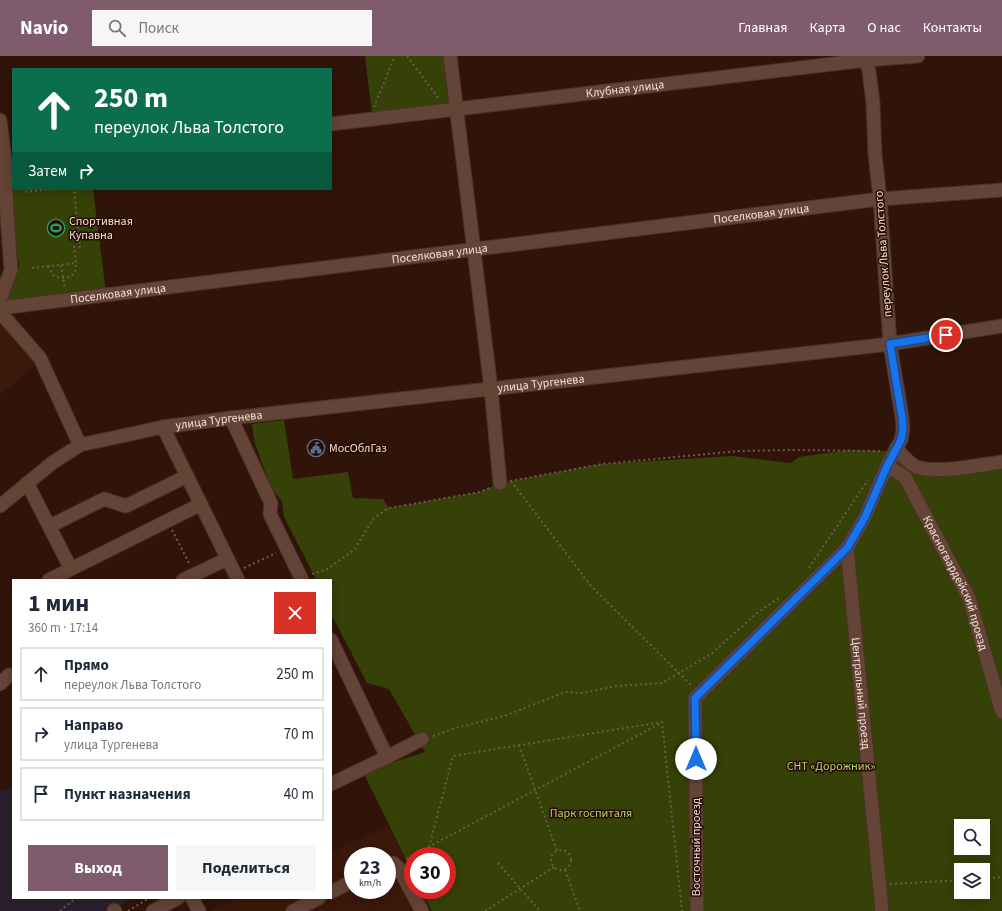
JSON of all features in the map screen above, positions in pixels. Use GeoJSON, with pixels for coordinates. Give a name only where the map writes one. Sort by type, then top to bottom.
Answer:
{"type":"FeatureCollection","features":[{"type":"Feature","properties":{"kind":"street"},"geometry":{"type":"LineString","coordinates":[[450,56],[452,109],[474,250],[491,389],[505,482]]}},
{"type":"Feature","properties":{"kind":"street","name":"Клубная улица"},"geometry":{"type":"LineString","coordinates":[[332,124],[865,58],[918,56]]}},
{"type":"Feature","properties":{"kind":"street","name":"переулок Льва Толстого"},"geometry":{"type":"LineString","coordinates":[[865,58],[869,72],[873,104],[875,154],[880,199],[890,344],[903,429],[901,440],[895,449]]}},
{"type":"Feature","properties":{"kind":"street"},"geometry":{"type":"LineString","coordinates":[[0,120],[6,159],[7,216],[11,270],[0,299]]}},
{"type":"Feature","properties":{"kind":"street","name":"Поселковая улица"},"geometry":{"type":"LineString","coordinates":[[0,308],[880,199],[1002,190]]}},
{"type":"Feature","properties":{"kind":"street"},"geometry":{"type":"LineString","coordinates":[[0,312],[40,358],[80,445],[52,463],[0,506]]}},
{"type":"Feature","properties":{"kind":"street","name":"улица Тургенева"},"geometry":{"type":"LineString","coordinates":[[80,445],[163,427],[231,418],[890,344],[1002,326]]}},
{"type":"Feature","properties":{"kind":"street"},"geometry":{"type":"LineString","coordinates":[[231,418],[271,503],[270,514],[299,579]]}},
{"type":"Feature","properties":{"kind":"street"},"geometry":{"type":"LineString","coordinates":[[163,427],[236,576]]}},
{"type":"Feature","properties":{"kind":"street"},"geometry":{"type":"LineString","coordinates":[[895,449],[909,462],[925,469],[942,469],[1002,462]]}},
{"type":"Feature","properties":{"kind":"street","name":"Восточный проезд"},"geometry":{"type":"LineString","coordinates":[[697,911],[695,698],[847,548],[865,517],[895,449]]}},
{"type":"Feature","properties":{"kind":"street","name":"Красногвардейский проезд"},"geometry":{"type":"LineString","coordinates":[[887,466],[905,478],[969,598],[1002,712]]}},
{"type":"Feature","properties":{"kind":"street"},"geometry":{"type":"LineString","coordinates":[[50,526],[104,499],[126,506],[187,476]]}},
{"type":"Feature","properties":{"kind":"street"},"geometry":{"type":"LineString","coordinates":[[27,483],[71,569]]}},
{"type":"Feature","properties":{"kind":"street"},"geometry":{"type":"LineString","coordinates":[[51,579],[200,504]]}},
{"type":"Feature","properties":{"kind":"street","name":"Центральный проезд"},"geometry":{"type":"LineString","coordinates":[[847,548],[882,911]]}},
{"type":"Feature","properties":{"kind":"street"},"geometry":{"type":"LineString","coordinates":[[185,579],[227,558]]}},
{"type":"Feature","properties":{"kind":"street"},"geometry":{"type":"LineString","coordinates":[[332,642],[387,757]]}},
{"type":"Feature","properties":{"kind":"street"},"geometry":{"type":"LineString","coordinates":[[332,784],[422,739]]}},
{"type":"Feature","properties":{"kind":"street"},"geometry":{"type":"LineString","coordinates":[[396,868],[401,871],[422,911]]}},
{"type":"Feature","properties":{"kind":"street"},"geometry":{"type":"LineString","coordinates":[[332,892],[344,886]]}},
{"type":"Feature","properties":{"kind":"street"},"geometry":{"type":"LineString","coordinates":[[154,911],[175,899]]}},
{"type":"Feature","properties":{"kind":"street"},"geometry":{"type":"LineString","coordinates":[[193,899],[199,911]]}},
{"type":"Feature","properties":{"kind":"street"},"geometry":{"type":"LineString","coordinates":[[293,911],[317,899]]}},
{"type":"Feature","properties":{"kind":"path"},"geometry":{"type":"LineString","coordinates":[[369,119],[395,56]]}},
{"type":"Feature","properties":{"kind":"path"},"geometry":{"type":"LineString","coordinates":[[407,56],[452,109]]}},
{"type":"Feature","properties":{"kind":"path"},"geometry":{"type":"LineString","coordinates":[[25,192],[45,190]]}},
{"type":"Feature","properties":{"kind":"path"},"geometry":{"type":"LineString","coordinates":[[48,266],[53,276],[63,279],[68,278],[76,269],[74,247],[80,247],[74,190]]}},
{"type":"Feature","properties":{"kind":"path"},"geometry":{"type":"LineString","coordinates":[[32,268],[76,263]]}},
{"type":"Feature","properties":{"kind":"path"},"geometry":{"type":"LineString","coordinates":[[61,265],[65,292]]}},
{"type":"Feature","properties":{"kind":"path"},"geometry":{"type":"LineString","coordinates":[[299,579],[326,570],[354,550],[374,518],[389,508],[480,492],[505,482],[602,464],[739,452],[792,450],[880,451],[895,449]]}},
{"type":"Feature","properties":{"kind":"path"},"geometry":{"type":"LineString","coordinates":[[808,570],[870,477]]}},
{"type":"Feature","properties":{"kind":"path"},"geometry":{"type":"LineString","coordinates":[[505,482],[591,586],[700,694]]}},
{"type":"Feature","properties":{"kind":"path"},"geometry":{"type":"LineString","coordinates":[[171,528],[195,574]]}},
{"type":"Feature","properties":{"kind":"path"},"geometry":{"type":"LineString","coordinates":[[236,576],[286,548]]}},
{"type":"Feature","properties":{"kind":"path"},"geometry":{"type":"LineString","coordinates":[[422,739],[456,728],[508,715],[565,692],[582,693],[616,686],[662,683],[711,654],[756,614],[781,596]]}},
{"type":"Feature","properties":{"kind":"path"},"geometry":{"type":"LineString","coordinates":[[429,847],[453,756],[662,722]]}},
{"type":"Feature","properties":{"kind":"path"},"geometry":{"type":"LineString","coordinates":[[429,847],[662,722]]}},
{"type":"Feature","properties":{"kind":"path"},"geometry":{"type":"LineString","coordinates":[[662,722],[682,911]]}},
{"type":"Feature","properties":{"kind":"path"},"geometry":{"type":"LineString","coordinates":[[519,745],[558,851]]}},
{"type":"Feature","properties":{"kind":"path"},"geometry":{"type":"LineString","coordinates":[[558,851],[564,851],[570,857],[571,863],[565,870],[559,870],[554,867],[552,858],[558,851]]}},
{"type":"Feature","properties":{"kind":"path"},"geometry":{"type":"LineString","coordinates":[[498,863],[540,911]]}},
{"type":"Feature","properties":{"kind":"path"},"geometry":{"type":"LineString","coordinates":[[485,911],[554,867]]}},
{"type":"Feature","properties":{"kind":"path"},"geometry":{"type":"LineString","coordinates":[[565,870],[580,911]]}},
{"type":"Feature","properties":{"kind":"path"},"geometry":{"type":"LineString","coordinates":[[990,878],[1002,877]]}},
{"type":"Feature","properties":{"kind":"path"},"geometry":{"type":"LineString","coordinates":[[879,885],[954,880]]}},
{"type":"Feature","properties":{"kind":"path"},"geometry":{"type":"LineString","coordinates":[[60,911],[75,899]]}},
{"type":"Feature","properties":{"kind":"path"},"geometry":{"type":"LineString","coordinates":[[128,911],[147,899]]}},
{"type":"Feature","properties":{"kind":"shaded area"},"geometry":{"type":"Polygon","coordinates":[[[0,321],[37,363],[0,395],[0,321]]]}},
{"type":"Feature","properties":{"kind":"shaded area"},"geometry":{"type":"Polygon","coordinates":[[[12,784],[12,899],[132,899],[112,911],[0,911],[0,791],[6,790],[12,784]]]}},
{"type":"Feature","properties":{"kind":"shaded area"},"geometry":{"type":"Polygon","coordinates":[[[388,825],[404,856],[404,899],[426,899],[432,911],[211,911],[235,899],[332,899],[332,852],[388,825]]]}},
{"type":"Feature","properties":{"kind":"green space"},"geometry":{"type":"Polygon","coordinates":[[[365,56],[443,56],[449,104],[372,113],[365,56]]]}},
{"type":"Feature","properties":{"kind":"green space","name":"Спортивная Купавна"},"geometry":{"type":"Polygon","coordinates":[[[12,162],[12,190],[93,190],[106,293],[5,304],[9,287],[19,267],[7,163],[12,162]]]}},
{"type":"Feature","properties":{"kind":"green space"},"geometry":{"type":"Polygon","coordinates":[[[284,420],[293,479],[348,472],[353,498],[383,499],[389,508],[480,492],[500,483],[602,464],[732,456],[791,463],[799,457],[847,450],[895,450],[917,467],[1002,462],[1002,911],[432,911],[426,899],[456,899],[456,847],[404,847],[404,856],[363,772],[425,752],[389,689],[367,683],[332,616],[332,579],[316,579],[284,517],[282,501],[271,488],[254,441],[252,424],[284,420]]]}},
{"type":"Feature","properties":{"kind":"place","name":"Спортивная Купавна"},"geometry":{"type":"Point","coordinates":[56,228]}},
{"type":"Feature","properties":{"kind":"place","name":"МосОблГаз"},"geometry":{"type":"Point","coordinates":[316,448]}},
{"type":"Feature","properties":{"kind":"route"},"geometry":{"type":"LineString","coordinates":[[696,759],[695,698],[847,548],[865,517],[887,466],[901,440],[903,429],[902,417],[890,344],[946,335]]}},
{"type":"Feature","properties":{"kind":"park label","name":"СНТ «Дорожник»"},"geometry":{"type":"Point","coordinates":[831,766]}},
{"type":"Feature","properties":{"kind":"park label","name":"Парк госпиталя"},"geometry":{"type":"Point","coordinates":[591,813]}}]}
